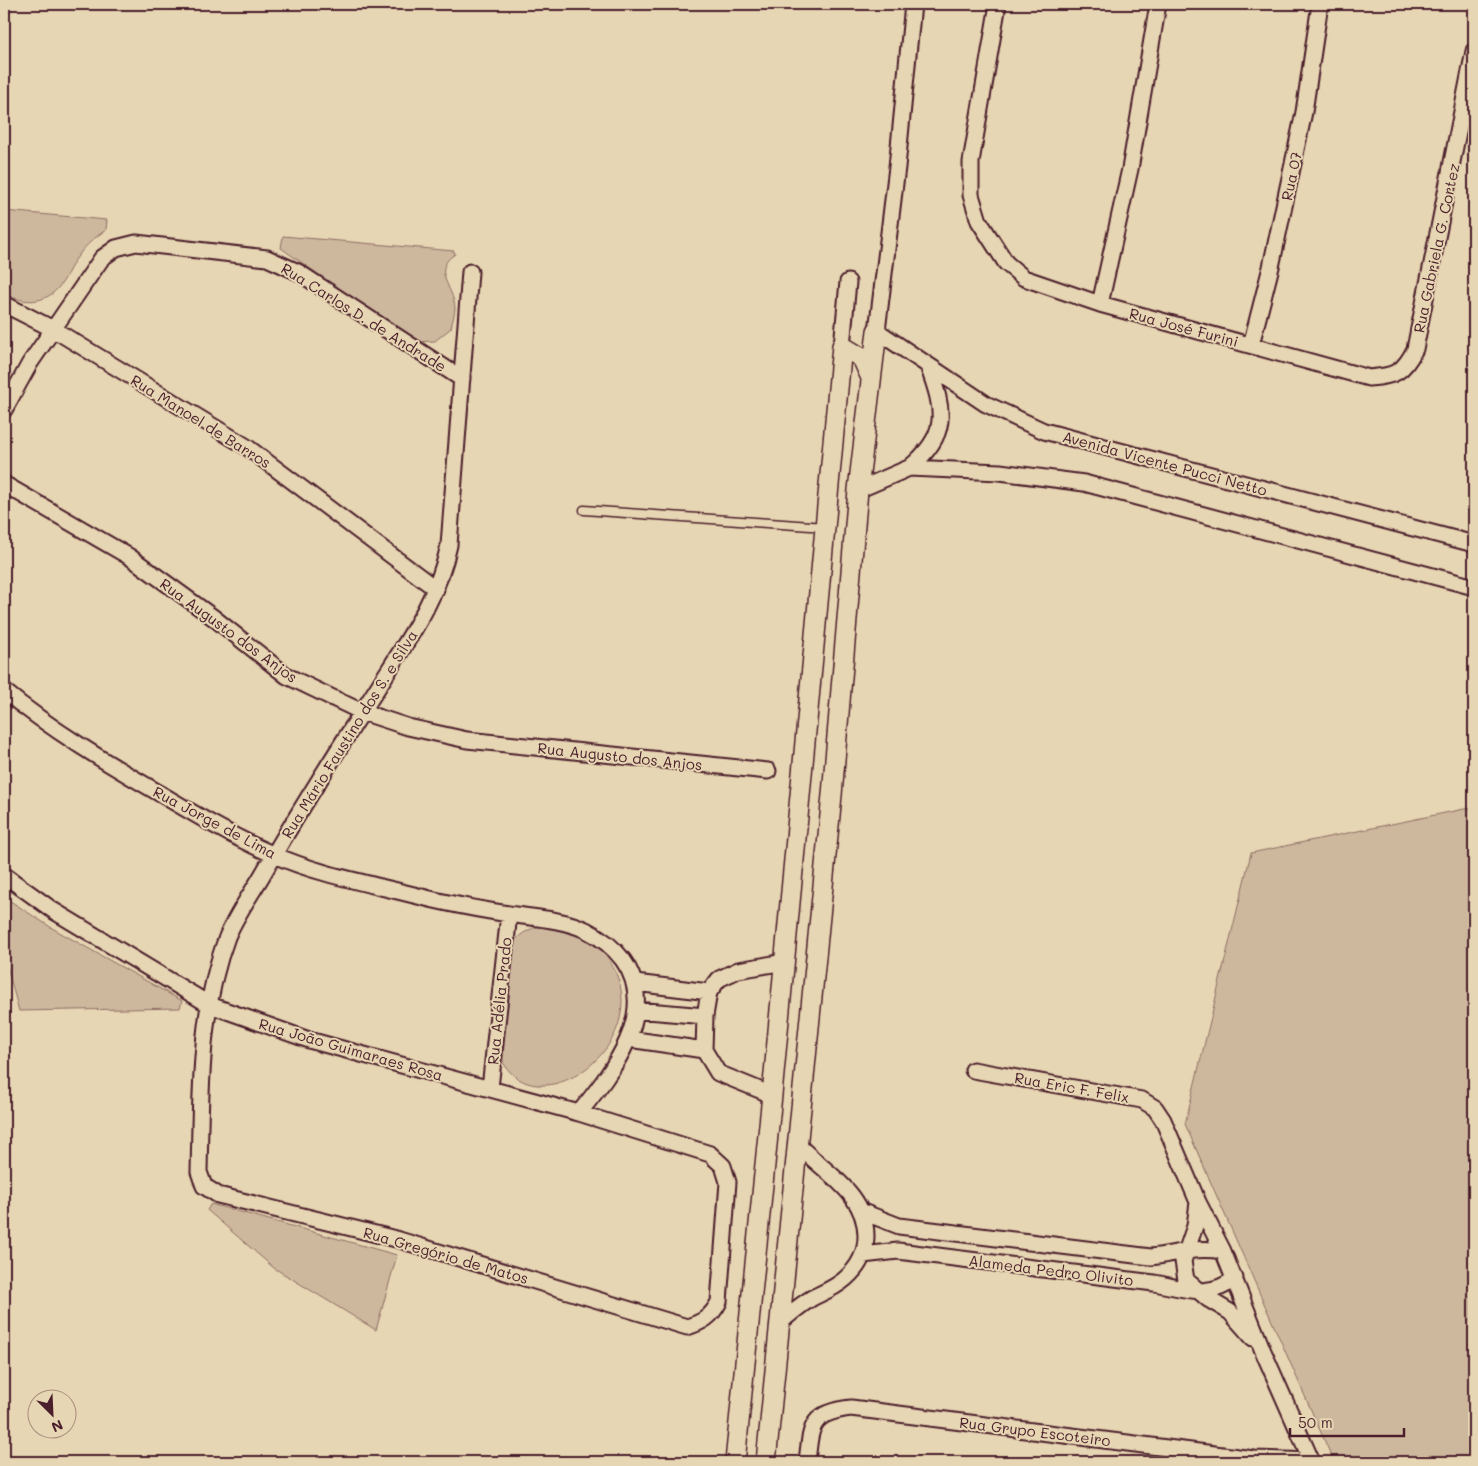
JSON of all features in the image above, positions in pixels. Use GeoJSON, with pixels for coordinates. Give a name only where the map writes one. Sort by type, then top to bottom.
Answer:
{"type":"FeatureCollection","features":[{"type":"Feature","properties":{"kind":"street"},"geometry":{"type":"LineString","coordinates":[[766,1462],[832,795],[858,490],[897,167],[913,4]]}},
{"type":"Feature","properties":{"kind":"street","name":"Rua José Furini"},"geometry":{"type":"LineString","coordinates":[[998,4],[971,162],[971,195],[979,221],[992,245],[1006,262],[1024,278],[1100,304],[1369,378],[1391,377]]}},
{"type":"Feature","properties":{"kind":"street"},"geometry":{"type":"LineString","coordinates":[[1100,304],[1130,169],[1158,4]]}},
{"type":"Feature","properties":{"kind":"street","name":"Rua 07"},"geometry":{"type":"LineString","coordinates":[[1251,346],[1271,267],[1304,112],[1320,4]]}},
{"type":"Feature","properties":{"kind":"street","name":"Rua Gabriela G. Cortez"},"geometry":{"type":"LineString","coordinates":[[1391,377],[1407,365],[1415,349],[1474,51]]}},
{"type":"Feature","properties":{"kind":"street","name":"Rua Carlos D. de Andrade"},"geometry":{"type":"LineString","coordinates":[[53,329],[102,258],[116,248],[136,243],[267,258],[298,272],[462,379]]}},
{"type":"Feature","properties":{"kind":"street","name":"Rua Mário Faustino dos S. e Silva"},"geometry":{"type":"LineString","coordinates":[[204,1186],[199,1172],[202,1070],[217,966],[228,935],[274,855],[425,613],[444,568],[449,545],[470,272]]}},
{"type":"Feature","properties":{"kind":"street"},"geometry":{"type":"LineString","coordinates":[[735,1462],[827,527],[848,282]]}},
{"type":"Feature","properties":{"kind":"street","name":"Rua Manoel de Barros"},"geometry":{"type":"LineString","coordinates":[[4,304],[53,329],[247,447],[436,589]]}},
{"type":"Feature","properties":{"kind":"street"},"geometry":{"type":"LineString","coordinates":[[4,410],[30,363],[53,329]]}},
{"type":"Feature","properties":{"kind":"street"},"geometry":{"type":"LineString","coordinates":[[842,346],[877,331]]}},
{"type":"Feature","properties":{"kind":"street","name":"Avenida Vicente Pucci Netto"},"geometry":{"type":"LineString","coordinates":[[877,331],[986,404],[1044,430],[1474,544]]}},
{"type":"Feature","properties":{"kind":"street"},"geometry":{"type":"LineString","coordinates":[[842,346],[862,358],[871,378]]}},
{"type":"Feature","properties":{"kind":"street"},"geometry":{"type":"LineString","coordinates":[[858,490],[909,468],[925,455],[934,443],[940,428],[941,410],[938,393],[928,366]]}},
{"type":"Feature","properties":{"kind":"street"},"geometry":{"type":"LineString","coordinates":[[909,468],[1000,472],[1084,484],[1474,587]]}},
{"type":"Feature","properties":{"kind":"street","name":"Rua Augusto dos Anjos"},"geometry":{"type":"LineString","coordinates":[[4,484],[130,557],[214,618],[287,676],[362,712],[408,727],[468,740],[768,771]]}},
{"type":"Feature","properties":{"kind":"street","name":"Rua Jorge de Lima"},"geometry":{"type":"LineString","coordinates":[[4,691],[83,749],[203,819],[274,855],[368,884],[434,900],[560,922],[585,930],[603,940],[622,960],[635,983]]}},
{"type":"Feature","properties":{"kind":"street"},"geometry":{"type":"LineString","coordinates":[[801,792],[832,795]]}},
{"type":"Feature","properties":{"kind":"street","name":"Rua João Guimaraes Rosa"},"geometry":{"type":"LineString","coordinates":[[4,875],[54,911],[210,1005],[309,1040],[579,1113],[710,1154],[723,1166],[728,1182],[719,1302],[712,1316],[701,1323],[687,1327]]}},
{"type":"Feature","properties":{"kind":"street","name":"Rua Adélia Prado"},"geometry":{"type":"LineString","coordinates":[[490,1088],[509,914]]}},
{"type":"Feature","properties":{"kind":"street"},"geometry":{"type":"LineString","coordinates":[[772,1095],[718,1073],[704,1050],[705,1016],[709,992],[718,979],[738,970],[784,962]]}},
{"type":"Feature","properties":{"kind":"street"},"geometry":{"type":"LineString","coordinates":[[579,1113],[605,1080],[629,1039],[636,1010],[635,983],[709,992]]}},
{"type":"Feature","properties":{"kind":"street"},"geometry":{"type":"LineString","coordinates":[[636,1010],[705,1016]]}},
{"type":"Feature","properties":{"kind":"street"},"geometry":{"type":"LineString","coordinates":[[629,1039],[704,1050]]}},
{"type":"Feature","properties":{"kind":"street","name":"Rua Eric F. Felix"},"geometry":{"type":"LineString","coordinates":[[973,1070],[1142,1100],[1155,1108],[1163,1120],[1198,1202],[1223,1251]]}},
{"type":"Feature","properties":{"kind":"street"},"geometry":{"type":"LineString","coordinates":[[779,1324],[798,1307],[845,1280],[863,1255],[866,1243],[863,1212],[844,1185],[798,1145]]}},
{"type":"Feature","properties":{"kind":"street","name":"Rua Gregório de Matos"},"geometry":{"type":"LineString","coordinates":[[204,1186],[218,1195],[396,1239],[687,1327]]}},
{"type":"Feature","properties":{"kind":"street"},"geometry":{"type":"LineString","coordinates":[[1198,1202],[1195,1226],[1186,1249],[1182,1270],[1186,1280],[1196,1290],[1230,1312],[1263,1351]]}},
{"type":"Feature","properties":{"kind":"street","name":"Alameda Pedro Olivito"},"geometry":{"type":"LineString","coordinates":[[863,1212],[899,1226],[1151,1257],[1186,1249],[1207,1248],[1223,1251]]}},
{"type":"Feature","properties":{"kind":"street","name":"Alameda Pedro Olivito"},"geometry":{"type":"LineString","coordinates":[[863,1255],[898,1251],[1196,1290],[1214,1291],[1224,1288],[1235,1278]]}},
{"type":"Feature","properties":{"kind":"street"},"geometry":{"type":"LineString","coordinates":[[1223,1251],[1263,1351],[1312,1462]]}},
{"type":"Feature","properties":{"kind":"street"},"geometry":{"type":"LineString","coordinates":[[744,1377],[774,1380]]}},
{"type":"Feature","properties":{"kind":"street","name":"Rua Grupo Escoteiro"},"geometry":{"type":"LineString","coordinates":[[807,1462],[811,1430],[820,1417],[835,1410],[851,1408],[1244,1458],[1312,1462]]}},
{"type":"Feature","properties":{"kind":"lane"},"geometry":{"type":"LineString","coordinates":[[584,510],[827,527]]}},
{"type":"Feature","properties":{"kind":"shaded area"},"geometry":{"type":"Polygon","coordinates":[[[4,211],[107,220],[106,230],[84,248],[60,285],[51,294],[38,300],[17,299],[4,293],[4,211]]]}},
{"type":"Feature","properties":{"kind":"shaded area"},"geometry":{"type":"Polygon","coordinates":[[[283,236],[454,251],[455,254],[444,266],[445,279],[454,300],[455,308],[451,328],[435,341],[414,342],[281,248],[283,236]]]}},
{"type":"Feature","properties":{"kind":"shaded area"},"geometry":{"type":"Polygon","coordinates":[[[1474,807],[1474,1462],[1334,1462],[1185,1124],[1251,853],[1474,807]]]}},
{"type":"Feature","properties":{"kind":"shaded area"},"geometry":{"type":"Polygon","coordinates":[[[4,897],[52,928],[182,1001],[180,1008],[19,1011],[4,955],[4,897]]]}},
{"type":"Feature","properties":{"kind":"shaded area"},"geometry":{"type":"Polygon","coordinates":[[[550,923],[576,931],[590,938],[598,945],[615,971],[622,1000],[618,1027],[605,1050],[586,1069],[563,1081],[540,1085],[519,1079],[503,1062],[510,945],[528,931],[550,923]]]}},
{"type":"Feature","properties":{"kind":"shaded area"},"geometry":{"type":"Polygon","coordinates":[[[211,1204],[397,1255],[376,1330],[274,1268],[207,1210],[211,1204]]]}}]}
